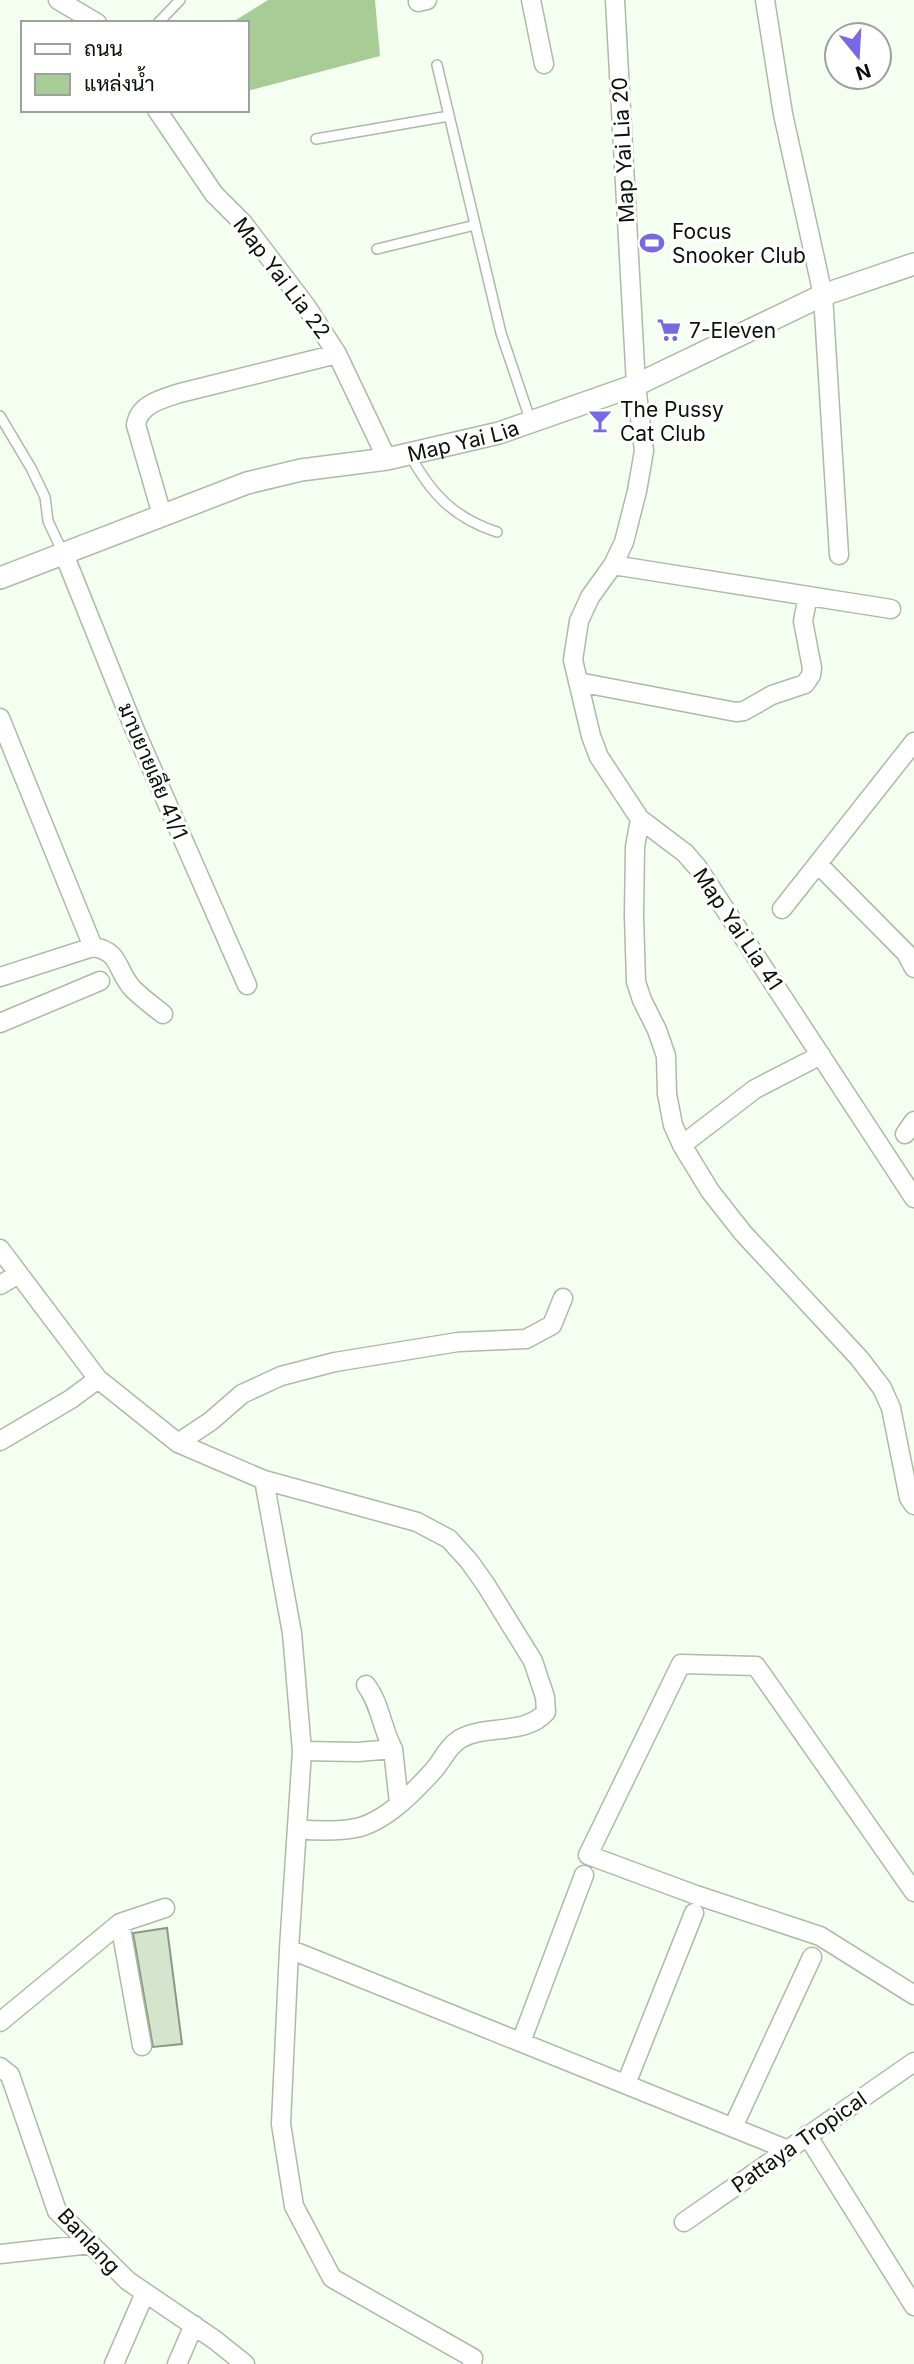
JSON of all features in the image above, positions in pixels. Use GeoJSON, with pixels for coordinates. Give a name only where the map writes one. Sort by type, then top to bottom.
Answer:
{"type":"FeatureCollection","features":[{"type":"Feature","properties":{"kind":"street"},"geometry":{"type":"LineString","coordinates":[[58,0],[94,21]]}},
{"type":"Feature","properties":{"kind":"street"},"geometry":{"type":"LineString","coordinates":[[531,0],[544,64]]}},
{"type":"Feature","properties":{"kind":"street","name":"Map Yai Lia 20"},"geometry":{"type":"LineString","coordinates":[[615,0],[636,385]]}},
{"type":"Feature","properties":{"kind":"street"},"geometry":{"type":"LineString","coordinates":[[765,0],[783,114],[823,295],[839,555]]}},
{"type":"Feature","properties":{"kind":"street","name":"Map Yai Lia 22"},"geometry":{"type":"LineString","coordinates":[[158,112],[214,194],[243,223],[306,306],[337,354],[387,459]]}},
{"type":"Feature","properties":{"kind":"street","name":"Map Yai Lia"},"geometry":{"type":"LineString","coordinates":[[0,578],[247,483],[301,470],[387,459],[499,433],[636,385],[823,295],[914,264]]}},
{"type":"Feature","properties":{"kind":"street"},"geometry":{"type":"LineString","coordinates":[[162,515],[136,425],[143,410],[156,401],[180,393],[337,354]]}},
{"type":"Feature","properties":{"kind":"street","name":"Map Yai Lia 41"},"geometry":{"type":"LineString","coordinates":[[636,385],[644,451],[632,513],[624,542],[590,597],[579,621],[573,660],[591,736],[599,757],[640,819],[685,853],[698,868],[914,1198]]}},
{"type":"Feature","properties":{"kind":"street","name":"มาบยายเลีย 41/1"},"geometry":{"type":"LineString","coordinates":[[64,554],[134,728],[247,985]]}},
{"type":"Feature","properties":{"kind":"street"},"geometry":{"type":"LineString","coordinates":[[612,565],[891,609]]}},
{"type":"Feature","properties":{"kind":"street"},"geometry":{"type":"LineString","coordinates":[[578,682],[736,712],[744,710],[772,695],[805,684],[811,675],[812,667],[803,621],[808,596]]}},
{"type":"Feature","properties":{"kind":"street"},"geometry":{"type":"LineString","coordinates":[[0,718],[93,947]]}},
{"type":"Feature","properties":{"kind":"street"},"geometry":{"type":"LineString","coordinates":[[782,909],[914,742]]}},
{"type":"Feature","properties":{"kind":"street"},"geometry":{"type":"LineString","coordinates":[[640,819],[635,847],[636,982],[666,1056],[667,1094],[673,1125],[710,1191],[743,1233],[859,1358],[882,1388],[891,1408],[909,1498],[914,1506]]}},
{"type":"Feature","properties":{"kind":"street"},"geometry":{"type":"LineString","coordinates":[[818,864],[911,955]]}},
{"type":"Feature","properties":{"kind":"street"},"geometry":{"type":"LineString","coordinates":[[0,977],[93,947],[107,949],[133,989],[163,1014]]}},
{"type":"Feature","properties":{"kind":"street"},"geometry":{"type":"LineString","coordinates":[[0,1024],[100,981]]}},
{"type":"Feature","properties":{"kind":"street"},"geometry":{"type":"LineString","coordinates":[[682,1145],[755,1089],[821,1055]]}},
{"type":"Feature","properties":{"kind":"street"},"geometry":{"type":"LineString","coordinates":[[0,1250],[98,1379],[178,1443],[264,1480],[417,1522],[449,1539],[486,1584],[533,1661],[545,1697],[546,1712],[541,1717],[517,1727],[463,1737],[451,1745],[435,1770],[378,1819],[358,1828],[324,1832],[297,1829]]}},
{"type":"Feature","properties":{"kind":"street"},"geometry":{"type":"LineString","coordinates":[[0,1285],[19,1274]]}},
{"type":"Feature","properties":{"kind":"street"},"geometry":{"type":"LineString","coordinates":[[178,1443],[211,1421],[242,1394],[281,1376],[335,1362],[458,1342],[526,1339],[552,1325],[563,1298]]}},
{"type":"Feature","properties":{"kind":"street"},"geometry":{"type":"LineString","coordinates":[[0,1441],[71,1399],[98,1379]]}},
{"type":"Feature","properties":{"kind":"street"},"geometry":{"type":"LineString","coordinates":[[264,1480],[292,1633],[302,1751],[281,2124],[294,2206],[331,2278],[477,2362]]}},
{"type":"Feature","properties":{"kind":"street"},"geometry":{"type":"LineString","coordinates":[[914,1892],[756,1666],[681,1664],[588,1855],[696,1895],[820,1936],[914,1995]]}},
{"type":"Feature","properties":{"kind":"street"},"geometry":{"type":"LineString","coordinates":[[366,1685],[373,1694],[385,1734],[393,1749],[399,1803]]}},
{"type":"Feature","properties":{"kind":"street"},"geometry":{"type":"LineString","coordinates":[[302,1751],[358,1752],[393,1749]]}},
{"type":"Feature","properties":{"kind":"street"},"geometry":{"type":"LineString","coordinates":[[522,2042],[584,1875]]}},
{"type":"Feature","properties":{"kind":"street"},"geometry":{"type":"LineString","coordinates":[[0,2022],[120,1923],[165,1908]]}},
{"type":"Feature","properties":{"kind":"street"},"geometry":{"type":"LineString","coordinates":[[626,2084],[694,1913]]}},
{"type":"Feature","properties":{"kind":"street"},"geometry":{"type":"LineString","coordinates":[[120,1923],[142,2046]]}},
{"type":"Feature","properties":{"kind":"street"},"geometry":{"type":"LineString","coordinates":[[289,1949],[786,2149]]}},
{"type":"Feature","properties":{"kind":"street"},"geometry":{"type":"LineString","coordinates":[[733,2127],[812,1957]]}},
{"type":"Feature","properties":{"kind":"street","name":"Banlang"},"geometry":{"type":"LineString","coordinates":[[0,2067],[10,2075],[57,2211],[128,2281],[246,2364]]}},
{"type":"Feature","properties":{"kind":"street","name":"Pattaya Tropical"},"geometry":{"type":"LineString","coordinates":[[684,2222],[786,2149],[911,2070]]}},
{"type":"Feature","properties":{"kind":"street"},"geometry":{"type":"LineString","coordinates":[[807,2135],[914,2306]]}},
{"type":"Feature","properties":{"kind":"street"},"geometry":{"type":"LineString","coordinates":[[0,2254],[91,2244]]}},
{"type":"Feature","properties":{"kind":"street"},"geometry":{"type":"LineString","coordinates":[[114,2364],[145,2293]]}},
{"type":"Feature","properties":{"kind":"street"},"geometry":{"type":"LineString","coordinates":[[177,2364],[194,2325]]}},
{"type":"Feature","properties":{"kind":"lane"},"geometry":{"type":"LineString","coordinates":[[160,21],[180,0]]}},
{"type":"Feature","properties":{"kind":"lane"},"geometry":{"type":"LineString","coordinates":[[437,65],[501,332],[531,422]]}},
{"type":"Feature","properties":{"kind":"lane"},"geometry":{"type":"LineString","coordinates":[[316,139],[449,116]]}},
{"type":"Feature","properties":{"kind":"lane"},"geometry":{"type":"LineString","coordinates":[[377,249],[475,225]]}},
{"type":"Feature","properties":{"kind":"lane"},"geometry":{"type":"LineString","coordinates":[[0,416],[32,468],[45,497],[48,521],[64,554]]}},
{"type":"Feature","properties":{"kind":"lane"},"geometry":{"type":"LineString","coordinates":[[409,454],[423,478],[443,502],[473,524],[497,532]]}},
{"type":"Feature","properties":{"kind":"water"},"geometry":{"type":"Polygon","coordinates":[[[268,0],[375,0],[380,56],[248,91],[248,21],[234,21],[268,0]]]}},
{"type":"Feature","properties":{"kind":"building"},"geometry":{"type":"Polygon","coordinates":[[[167,1928],[182,2044],[153,2047],[133,1933],[167,1928]]]}},
{"type":"Feature","properties":{"kind":"place","name":"Focus Snooker Club"},"geometry":{"type":"Point","coordinates":[652,243]}},
{"type":"Feature","properties":{"kind":"place","name":"7-Eleven"},"geometry":{"type":"Point","coordinates":[669,330]}},
{"type":"Feature","properties":{"kind":"place","name":"The Pussy Cat Club"},"geometry":{"type":"Point","coordinates":[600,421]}}]}
